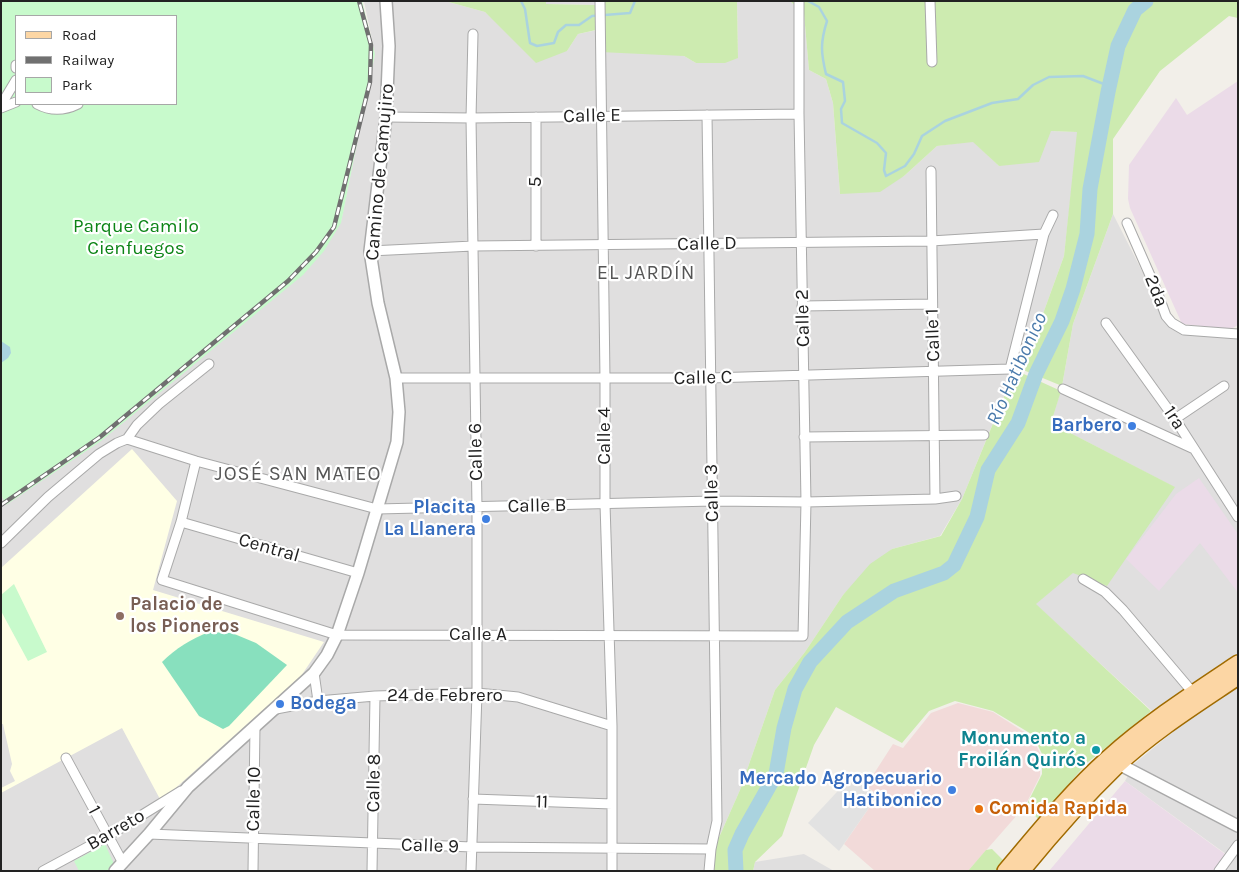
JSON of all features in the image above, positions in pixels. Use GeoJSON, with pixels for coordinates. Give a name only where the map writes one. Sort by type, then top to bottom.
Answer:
{"type":"FeatureCollection","features":[{"type":"Feature","properties":{"kind":"main road"},"geometry":{"type":"LineString","coordinates":[[1016,868],[1072,812],[1114,761],[1160,731],[1238,663]]}},
{"type":"Feature","properties":{"kind":"main road"},"geometry":{"type":"LineString","coordinates":[[1197,697],[1238,677]]}},
{"type":"Feature","properties":{"kind":"street","name":"Camino de Camujiro"},"geometry":{"type":"LineString","coordinates":[[119,867],[188,787],[314,673],[327,655],[337,635],[358,573],[397,442],[400,412],[396,378],[378,303],[370,251],[386,117],[389,46],[386,1]]}},
{"type":"Feature","properties":{"kind":"street","name":"Calle 2"},"geometry":{"type":"LineString","coordinates":[[799,1],[799,114],[806,502],[803,636]]}},
{"type":"Feature","properties":{"kind":"street"},"geometry":{"type":"LineString","coordinates":[[930,1],[932,62]]}},
{"type":"Feature","properties":{"kind":"street","name":"Calle 4"},"geometry":{"type":"LineString","coordinates":[[600,5],[606,379],[606,504],[612,726],[612,871]]}},
{"type":"Feature","properties":{"kind":"street","name":"Calle 6"},"geometry":{"type":"LineString","coordinates":[[471,871],[477,693],[477,508],[471,118],[473,34]]}},
{"type":"Feature","properties":{"kind":"street"},"geometry":{"type":"LineString","coordinates":[[1,106],[15,82]]}},
{"type":"Feature","properties":{"kind":"street"},"geometry":{"type":"LineString","coordinates":[[1,106],[15,102]]}},
{"type":"Feature","properties":{"kind":"street"},"geometry":{"type":"LineString","coordinates":[[39,105],[44,108],[57,110],[71,108],[76,105]]}},
{"type":"Feature","properties":{"kind":"street","name":"Calle E"},"geometry":{"type":"LineString","coordinates":[[386,117],[471,118],[799,114]]}},
{"type":"Feature","properties":{"kind":"street","name":"Calle 3"},"geometry":{"type":"LineString","coordinates":[[707,115],[717,821],[711,849],[709,871]]}},
{"type":"Feature","properties":{"kind":"street","name":"5"},"geometry":{"type":"LineString","coordinates":[[536,117],[536,246]]}},
{"type":"Feature","properties":{"kind":"street","name":"Calle 1"},"geometry":{"type":"LineString","coordinates":[[931,171],[935,499]]}},
{"type":"Feature","properties":{"kind":"street"},"geometry":{"type":"LineString","coordinates":[[1044,234],[1053,215]]}},
{"type":"Feature","properties":{"kind":"street","name":"2da"},"geometry":{"type":"LineString","coordinates":[[1127,223],[1166,316],[1172,323],[1184,330],[1238,334]]}},
{"type":"Feature","properties":{"kind":"street","name":"Calle D"},"geometry":{"type":"LineString","coordinates":[[370,251],[473,246],[931,241],[1044,234]]}},
{"type":"Feature","properties":{"kind":"street","name":"Calle C"},"geometry":{"type":"LineString","coordinates":[[396,378],[475,376],[606,379],[710,378],[1010,369],[1044,234]]}},
{"type":"Feature","properties":{"kind":"street"},"geometry":{"type":"LineString","coordinates":[[802,306],[932,304]]}},
{"type":"Feature","properties":{"kind":"street","name":"1ra"},"geometry":{"type":"LineString","coordinates":[[1106,323],[1176,419],[1236,511]]}},
{"type":"Feature","properties":{"kind":"street"},"geometry":{"type":"LineString","coordinates":[[1,543],[48,497],[99,454],[126,439],[137,425],[160,404],[210,364]]}},
{"type":"Feature","properties":{"kind":"street"},"geometry":{"type":"LineString","coordinates":[[1176,419],[1224,386]]}},
{"type":"Feature","properties":{"kind":"street"},"geometry":{"type":"LineString","coordinates":[[1064,389],[1194,449]]}},
{"type":"Feature","properties":{"kind":"street"},"geometry":{"type":"LineString","coordinates":[[804,437],[984,435]]}},
{"type":"Feature","properties":{"kind":"street","name":"Calle B"},"geometry":{"type":"LineString","coordinates":[[126,439],[196,462],[377,509],[713,501],[806,502],[935,499],[956,496]]}},
{"type":"Feature","properties":{"kind":"street"},"geometry":{"type":"LineString","coordinates":[[180,522],[196,462]]}},
{"type":"Feature","properties":{"kind":"street","name":"Central"},"geometry":{"type":"LineString","coordinates":[[180,522],[358,573]]}},
{"type":"Feature","properties":{"kind":"street","name":"Calle A"},"geometry":{"type":"LineString","coordinates":[[180,522],[162,580],[337,635],[803,636]]}},
{"type":"Feature","properties":{"kind":"street"},"geometry":{"type":"LineString","coordinates":[[1083,579],[1105,592],[1197,697]]}},
{"type":"Feature","properties":{"kind":"street"},"geometry":{"type":"LineString","coordinates":[[314,673],[318,701]]}},
{"type":"Feature","properties":{"kind":"street","name":"24 de Febrero"},"geometry":{"type":"LineString","coordinates":[[276,709],[318,701],[375,696],[477,693],[518,697],[612,726]]}},
{"type":"Feature","properties":{"kind":"street","name":"Calle 8"},"geometry":{"type":"LineString","coordinates":[[372,871],[374,844],[375,696]]}},
{"type":"Feature","properties":{"kind":"street","name":"Calle 10"},"geometry":{"type":"LineString","coordinates":[[253,871],[255,726]]}},
{"type":"Feature","properties":{"kind":"street","name":"1"},"geometry":{"type":"LineString","coordinates":[[66,758],[108,836],[119,867]]}},
{"type":"Feature","properties":{"kind":"street"},"geometry":{"type":"LineString","coordinates":[[1114,761],[1238,826]]}},
{"type":"Feature","properties":{"kind":"street","name":"Barreto"},"geometry":{"type":"LineString","coordinates":[[43,871],[108,836],[188,787]]}},
{"type":"Feature","properties":{"kind":"street","name":"11"},"geometry":{"type":"LineString","coordinates":[[473,799],[612,804]]}},
{"type":"Feature","properties":{"kind":"street","name":"Calle 9"},"geometry":{"type":"LineString","coordinates":[[149,834],[472,847],[711,849]]}},
{"type":"Feature","properties":{"kind":"street"},"geometry":{"type":"LineString","coordinates":[[1219,871],[1238,845]]}},
{"type":"Feature","properties":{"kind":"shaded area"},"geometry":{"type":"Polygon","coordinates":[[[364,1],[445,1],[485,12],[501,26],[567,51],[578,34],[597,30],[684,56],[696,63],[738,58],[737,1],[790,1],[804,14],[809,70],[826,79],[833,103],[840,194],[904,176],[937,146],[973,141],[999,166],[1051,131],[1078,132],[1064,256],[1032,344],[1016,367],[962,499],[940,536],[892,549],[843,595],[805,652],[775,690],[740,790],[717,842],[713,871],[1,871],[1,495],[7,504],[341,222],[375,54],[364,1]]]}},
{"type":"Feature","properties":{"kind":"shaded area"},"geometry":{"type":"Polygon","coordinates":[[[546,1],[597,1],[597,5],[546,4],[546,1]]]}},
{"type":"Feature","properties":{"kind":"shaded area"},"geometry":{"type":"Polygon","coordinates":[[[1238,81],[1238,325],[1231,329],[1182,324],[1130,208],[1128,199],[1129,165],[1176,98],[1187,115],[1238,81]]]}},
{"type":"Feature","properties":{"kind":"shaded area"},"geometry":{"type":"Polygon","coordinates":[[[1113,214],[1171,328],[1238,339],[1238,871],[1220,871],[1230,857],[1125,781],[1134,764],[1174,731],[1035,604],[1174,487],[1051,423],[1062,386],[1073,324],[1113,214]]]}},
{"type":"Feature","properties":{"kind":"shaded area","name":"Palacio de los Pioneros"},"geometry":{"type":"Polygon","coordinates":[[[132,449],[177,501],[153,590],[324,642],[301,676],[161,801],[122,728],[1,793],[1,788],[15,781],[10,771],[12,764],[3,724],[1,724],[1,568],[132,449]]]}},
{"type":"Feature","properties":{"kind":"shaded area"},"geometry":{"type":"Polygon","coordinates":[[[1199,478],[1238,534],[1238,594],[1200,543],[1159,591],[1126,559],[1176,494],[1199,478]]]}},
{"type":"Feature","properties":{"kind":"shaded area","name":"Mercado Agropecuario Hatibonico"},"geometry":{"type":"Polygon","coordinates":[[[958,703],[993,712],[1032,737],[1040,753],[1040,776],[1025,806],[968,871],[875,871],[844,844],[878,795],[866,786],[893,744],[903,748],[931,713],[958,703]]]}},
{"type":"Feature","properties":{"kind":"shaded area"},"geometry":{"type":"Polygon","coordinates":[[[850,778],[878,795],[839,851],[808,823],[850,778]]]}},
{"type":"Feature","properties":{"kind":"shaded area"},"geometry":{"type":"Polygon","coordinates":[[[1125,781],[1225,854],[1213,871],[1049,871],[1125,781]]]}},
{"type":"Feature","properties":{"kind":"shaded area"},"geometry":{"type":"Polygon","coordinates":[[[804,854],[834,871],[753,871],[755,862],[804,854]]]}},
{"type":"Feature","properties":{"kind":"green space","name":"Parque Camilo Cienfuegos"},"geometry":{"type":"Polygon","coordinates":[[[1,1],[362,1],[375,54],[341,223],[324,251],[303,275],[101,441],[6,505],[1,495],[1,1]]]}},
{"type":"Feature","properties":{"kind":"green space"},"geometry":{"type":"Polygon","coordinates":[[[445,1],[546,1],[546,4],[596,5],[597,1],[737,1],[738,58],[725,63],[696,63],[684,56],[600,52],[596,30],[578,34],[567,51],[536,63],[485,12],[445,1]]]}},
{"type":"Feature","properties":{"kind":"green space"},"geometry":{"type":"Polygon","coordinates":[[[790,1],[1238,1],[1238,18],[1229,16],[1160,71],[1113,139],[1113,214],[1073,324],[1062,386],[1016,367],[1032,344],[1064,256],[1077,132],[1051,131],[1039,162],[999,166],[973,142],[937,146],[904,176],[880,192],[840,194],[833,103],[826,79],[809,70],[804,14],[790,1]]]}},
{"type":"Feature","properties":{"kind":"green space"},"geometry":{"type":"Polygon","coordinates":[[[1015,370],[1061,391],[1051,423],[1175,487],[1107,586],[1073,573],[1036,604],[1151,711],[1087,763],[1038,819],[1026,806],[1042,774],[1042,754],[1033,735],[993,711],[955,701],[929,711],[902,743],[836,707],[814,745],[782,836],[755,862],[753,871],[713,871],[717,842],[740,790],[775,690],[805,652],[843,595],[870,564],[892,549],[941,536],[962,499],[1015,370]]]}},
{"type":"Feature","properties":{"kind":"green space"},"geometry":{"type":"Polygon","coordinates":[[[14,584],[47,652],[28,661],[1,611],[1,595],[14,584]]]}},
{"type":"Feature","properties":{"kind":"green space"},"geometry":{"type":"Polygon","coordinates":[[[209,632],[232,633],[256,643],[287,665],[229,726],[223,729],[199,716],[162,662],[184,644],[209,632]]]}},
{"type":"Feature","properties":{"kind":"green space"},"geometry":{"type":"Polygon","coordinates":[[[105,844],[114,864],[107,871],[79,871],[74,861],[105,844]]]}},
{"type":"Feature","properties":{"kind":"green space"},"geometry":{"type":"Polygon","coordinates":[[[992,849],[1004,861],[997,871],[968,871],[986,850],[992,849]]]}},
{"type":"Feature","properties":{"kind":"water"},"geometry":{"type":"Polygon","coordinates":[[[1,341],[10,347],[11,353],[1,363],[1,341]]]}},
{"type":"Feature","properties":{"kind":"waterway"},"geometry":{"type":"LineString","coordinates":[[521,1],[525,9],[530,43],[537,46],[554,43],[558,32],[566,25],[579,25],[592,16],[630,13],[635,1]]}},
{"type":"Feature","properties":{"kind":"waterway"},"geometry":{"type":"LineString","coordinates":[[808,1],[819,7],[827,21],[822,42],[823,60],[826,74],[843,82],[845,101],[841,109],[842,123],[877,143],[886,153],[884,170],[886,176],[905,166],[914,154],[922,136],[945,121],[992,103],[1018,99],[1033,85],[1049,77],[1083,76],[1109,86]]}},
{"type":"Feature","properties":{"kind":"waterway","name":"Río Hatibonico"},"geometry":{"type":"LineString","coordinates":[[736,871],[735,850],[776,774],[784,728],[795,689],[810,662],[847,622],[894,591],[944,573],[954,565],[977,517],[988,470],[1018,423],[1036,374],[1062,321],[1073,289],[1087,234],[1090,189],[1118,46],[1135,10],[1146,1]]}},
{"type":"Feature","properties":{"kind":"railway"},"geometry":{"type":"LineString","coordinates":[[1,505],[100,437],[288,281],[316,252],[334,227],[370,82],[371,45],[359,1]]}},
{"type":"Feature","properties":{"kind":"place","name":"Barbero"},"geometry":{"type":"Point","coordinates":[1132,426]}},
{"type":"Feature","properties":{"kind":"place","name":"Placita La Llanera"},"geometry":{"type":"Point","coordinates":[486,519]}},
{"type":"Feature","properties":{"kind":"place","name":"Palacio de los Pioneros"},"geometry":{"type":"Point","coordinates":[120,616]}},
{"type":"Feature","properties":{"kind":"place","name":"Bodega"},"geometry":{"type":"Point","coordinates":[280,704]}},
{"type":"Feature","properties":{"kind":"place","name":"Monumento a Froilán Quirós"},"geometry":{"type":"Point","coordinates":[1096,750]}},
{"type":"Feature","properties":{"kind":"place","name":"Mercado Agropecuario Hatibonico"},"geometry":{"type":"Point","coordinates":[952,790]}},
{"type":"Feature","properties":{"kind":"place","name":"Comida Rapida"},"geometry":{"type":"Point","coordinates":[979,809]}},
{"type":"Feature","properties":{"kind":"district","name":"EL JARDÍN"},"geometry":{"type":"Point","coordinates":[646,273]}},
{"type":"Feature","properties":{"kind":"district","name":"JOSÉ SAN MATEO"},"geometry":{"type":"Point","coordinates":[298,474]}}]}
